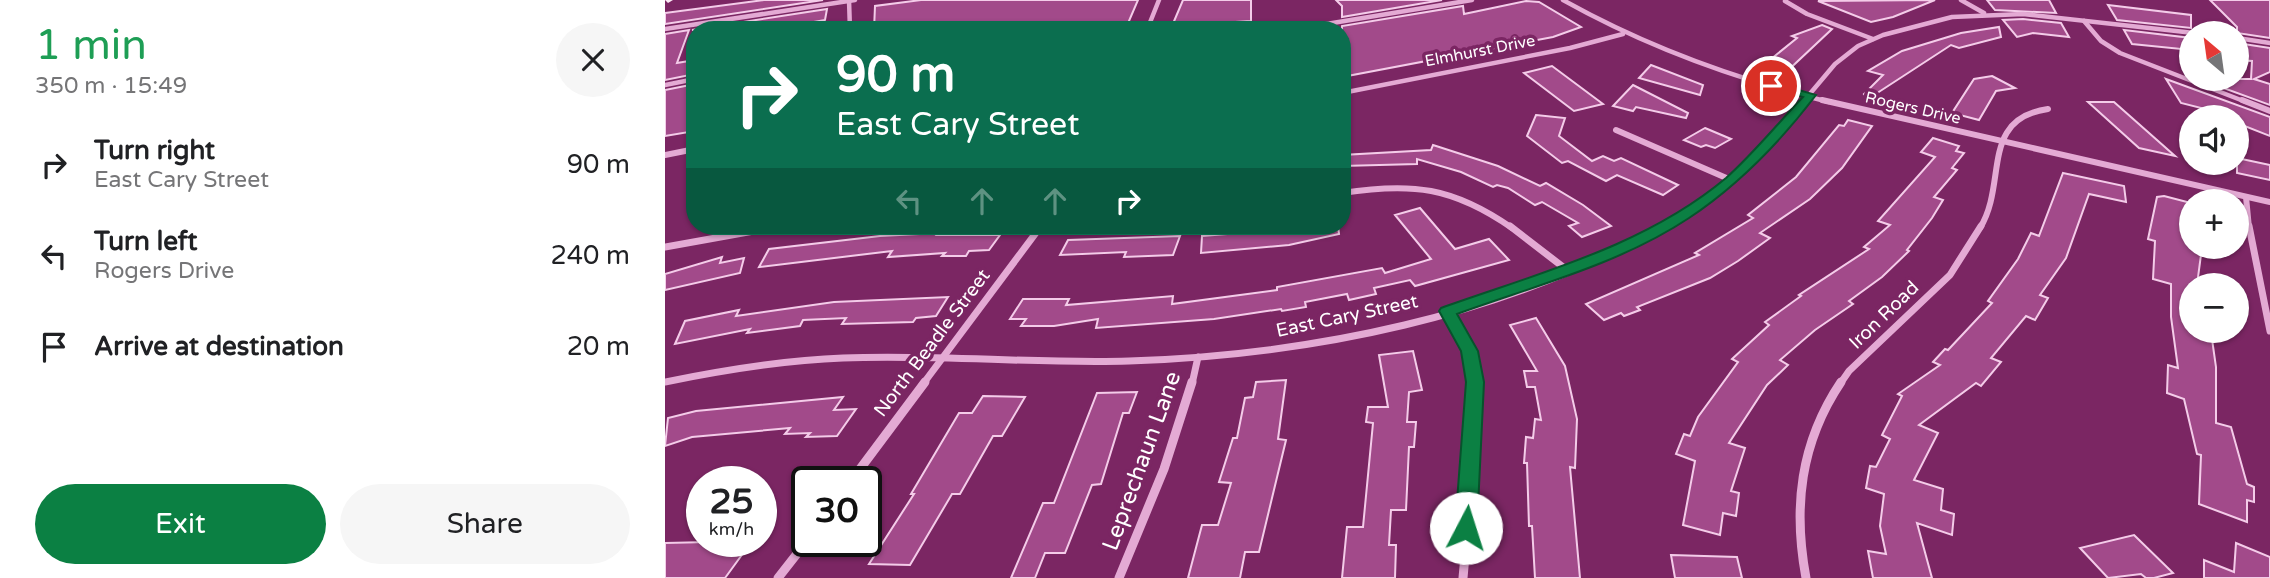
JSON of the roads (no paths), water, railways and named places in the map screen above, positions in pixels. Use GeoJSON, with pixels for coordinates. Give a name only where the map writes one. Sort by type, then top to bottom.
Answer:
{"type":"FeatureCollection","features":[{"type":"Feature","properties":{"kind":"street"},"geometry":{"type":"LineString","coordinates":[[849,0],[849,21]]}},
{"type":"Feature","properties":{"kind":"street"},"geometry":{"type":"LineString","coordinates":[[716,21],[855,0]]}},
{"type":"Feature","properties":{"kind":"street"},"geometry":{"type":"LineString","coordinates":[[1151,21],[1159,0]]}},
{"type":"Feature","properties":{"kind":"street"},"geometry":{"type":"LineString","coordinates":[[1345,21],[1472,0]]}},
{"type":"Feature","properties":{"kind":"street","name":"Rogers Drive"},"geometry":{"type":"LineString","coordinates":[[1563,0],[1623,34],[1711,69],[2002,142],[2211,189]]}},
{"type":"Feature","properties":{"kind":"street"},"geometry":{"type":"LineString","coordinates":[[1961,0],[1984,13]]}},
{"type":"Feature","properties":{"kind":"street"},"geometry":{"type":"LineString","coordinates":[[1785,1],[1807,14],[1873,39]]}},
{"type":"Feature","properties":{"kind":"street","name":"East Cary Street"},"geometry":{"type":"LineString","coordinates":[[665,382],[762,363],[846,358],[1060,363],[1198,357],[1291,345],[1447,311],[1616,251],[1683,215],[1731,180],[1811,95],[1844,55],[1873,39],[1960,15],[1984,13],[2179,31]]}},
{"type":"Feature","properties":{"kind":"street"},"geometry":{"type":"LineString","coordinates":[[2084,21],[2101,41],[2120,53],[2270,111]]}},
{"type":"Feature","properties":{"kind":"street"},"geometry":{"type":"LineString","coordinates":[[665,29],[686,26]]}},
{"type":"Feature","properties":{"kind":"street","name":"Elmhurst Drive"},"geometry":{"type":"LineString","coordinates":[[1351,91],[1570,48],[1623,34]]}},
{"type":"Feature","properties":{"kind":"street"},"geometry":{"type":"LineString","coordinates":[[2249,40],[2270,43]]}},
{"type":"Feature","properties":{"kind":"street"},"geometry":{"type":"LineString","coordinates":[[665,85],[686,81]]}},
{"type":"Feature","properties":{"kind":"street","name":"Iron Road"},"geometry":{"type":"LineString","coordinates":[[1806,578],[1798,533],[1805,458],[1827,403],[1849,371],[1950,275],[1987,216],[2002,142],[2017,118],[2048,109]]}},
{"type":"Feature","properties":{"kind":"street"},"geometry":{"type":"LineString","coordinates":[[1616,130],[1731,180]]}},
{"type":"Feature","properties":{"kind":"street"},"geometry":{"type":"LineString","coordinates":[[665,155],[686,151]]}},
{"type":"Feature","properties":{"kind":"street"},"geometry":{"type":"LineString","coordinates":[[1351,192],[1386,187],[1420,187],[1447,194],[1483,211],[1523,235],[1567,270]]}},
{"type":"Feature","properties":{"kind":"street","name":"Rogers Drive"},"geometry":{"type":"LineString","coordinates":[[2249,198],[2270,202]]}},
{"type":"Feature","properties":{"kind":"street"},"geometry":{"type":"LineString","coordinates":[[2249,224],[2270,331]]}},
{"type":"Feature","properties":{"kind":"street"},"geometry":{"type":"LineString","coordinates":[[665,247],[732,235]]}},
{"type":"Feature","properties":{"kind":"street","name":"North Beadle Street"},"geometry":{"type":"LineString","coordinates":[[862,466],[1034,235]]}},
{"type":"Feature","properties":{"kind":"street"},"geometry":{"type":"LineString","coordinates":[[1447,311],[1470,351],[1475,382],[1474,433],[1462,578]]}},
{"type":"Feature","properties":{"kind":"street","name":"Leprechaun Lane"},"geometry":{"type":"LineString","coordinates":[[1119,578],[1151,505],[1189,403],[1198,357]]}},
{"type":"Feature","properties":{"kind":"street"},"geometry":{"type":"LineString","coordinates":[[778,578],[794,557]]}}]}
